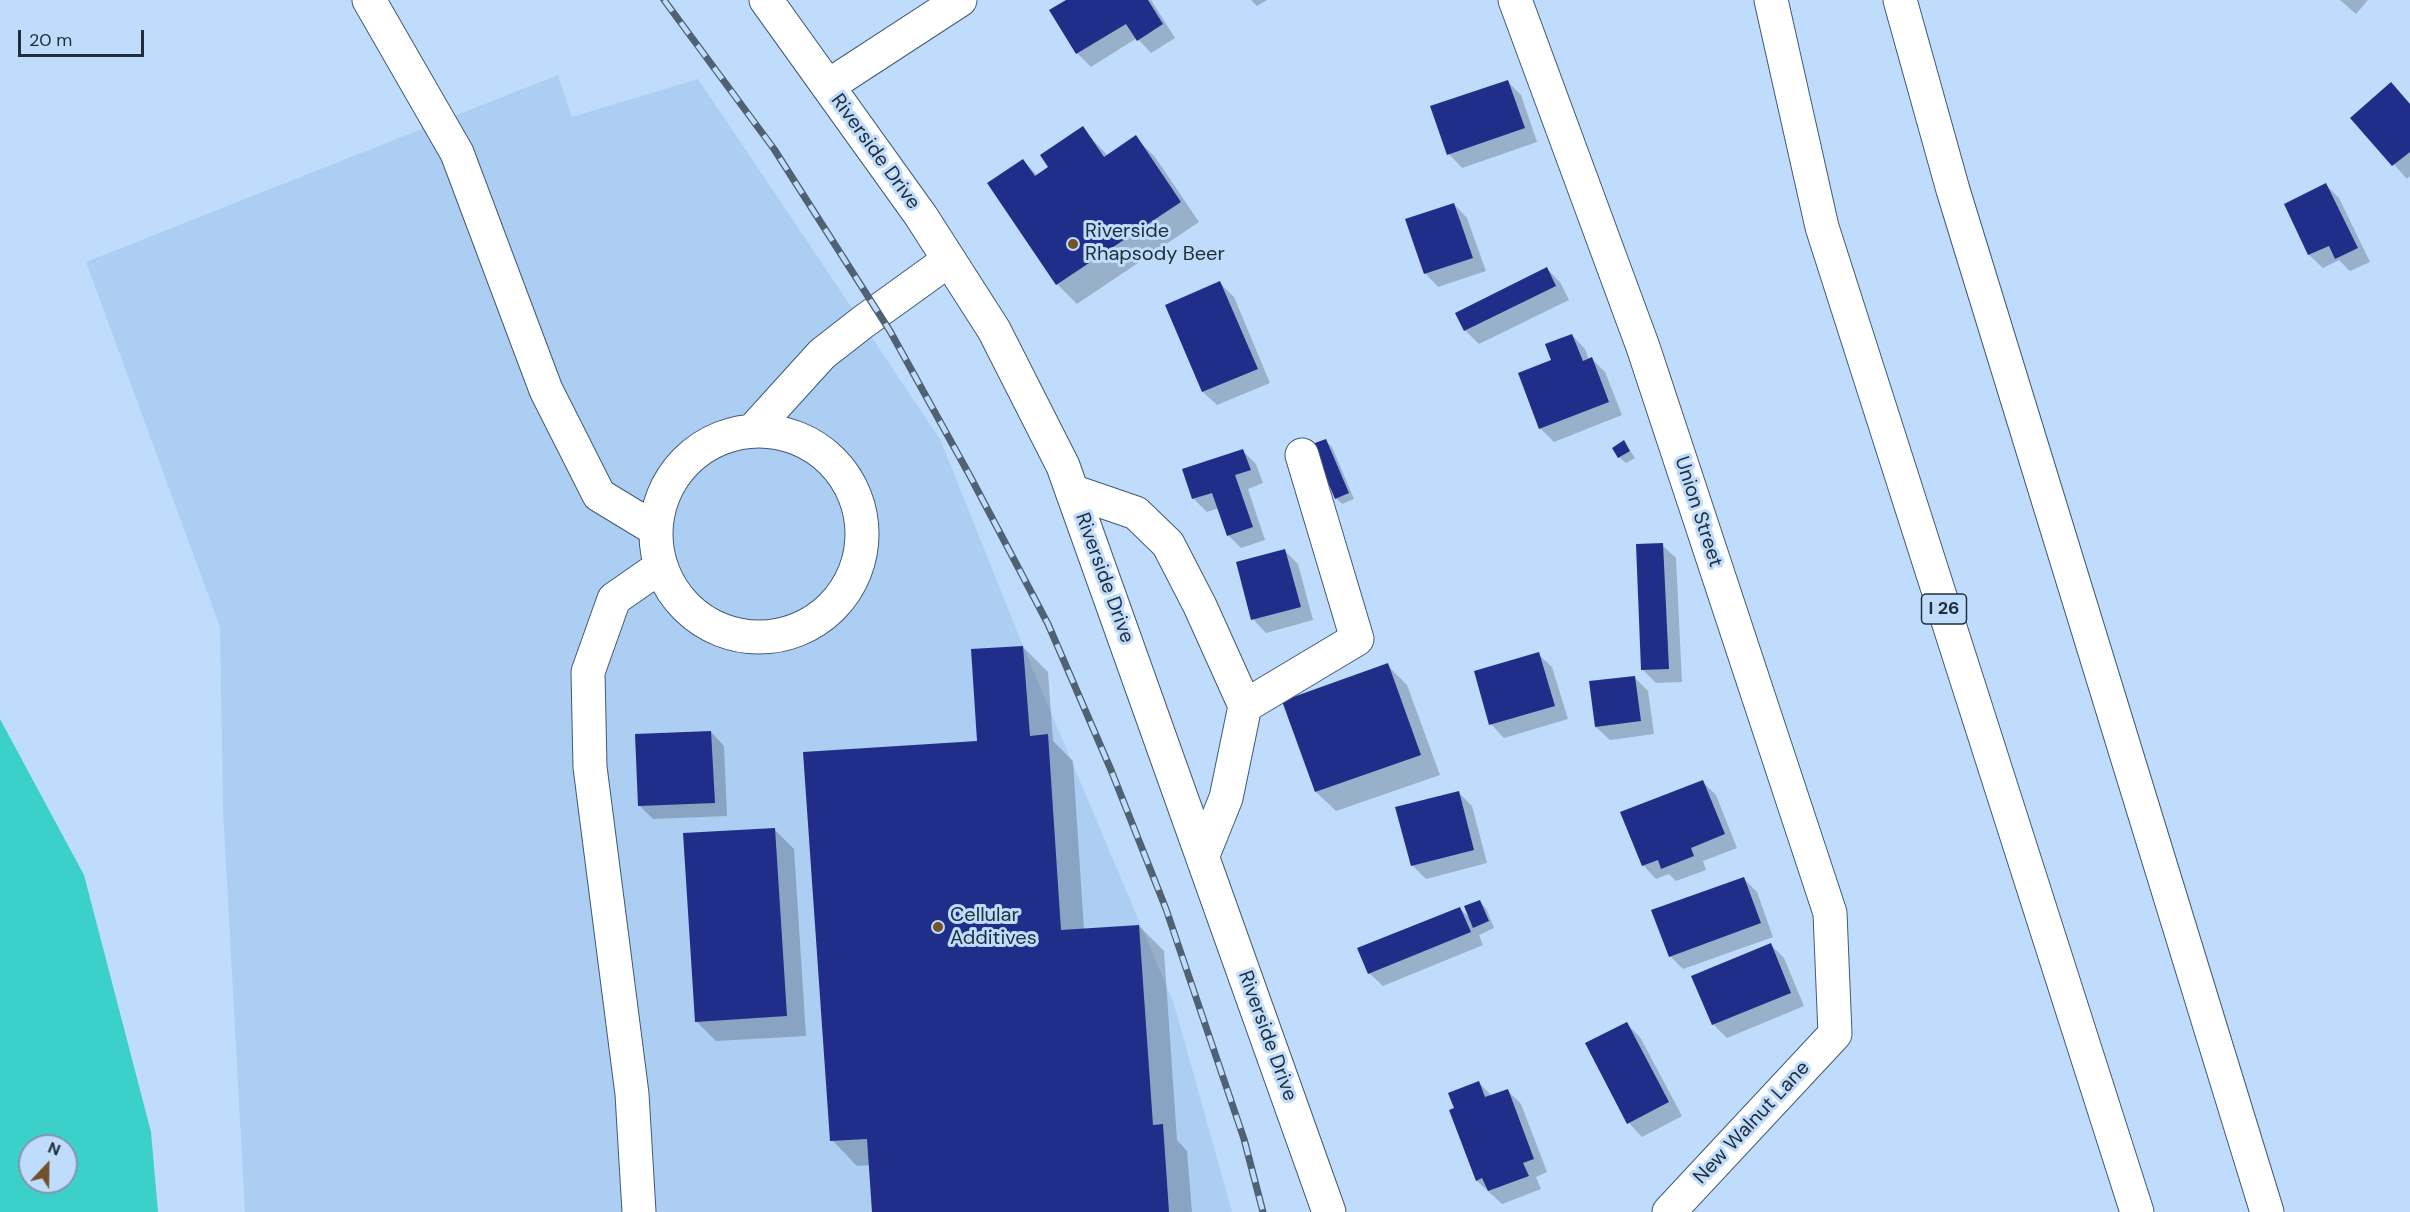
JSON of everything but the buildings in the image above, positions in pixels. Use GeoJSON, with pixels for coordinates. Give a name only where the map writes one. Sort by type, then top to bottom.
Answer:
{"type":"FeatureCollection","features":[{"type":"Feature","properties":{"kind":"main road"},"geometry":{"type":"LineString","coordinates":[[369,0],[457,153],[546,390],[599,495],[655,529]]}},
{"type":"Feature","properties":{"kind":"main road","name":"Riverside Drive"},"geometry":{"type":"LineString","coordinates":[[766,0],[921,216],[994,330],[1063,466],[1329,1212]]}},
{"type":"Feature","properties":{"kind":"main road"},"geometry":{"type":"LineString","coordinates":[[828,86],[960,0]]}},
{"type":"Feature","properties":{"kind":"main road","name":"Union Street"},"geometry":{"type":"LineString","coordinates":[[1515,0],[1643,347],[1830,913],[1835,1034]]}},
{"type":"Feature","properties":{"kind":"main road","name":"I 26"},"geometry":{"type":"LineString","coordinates":[[1771,0],[1822,227],[2137,1212]]}},
{"type":"Feature","properties":{"kind":"main road"},"geometry":{"type":"LineString","coordinates":[[1900,0],[1956,201],[2267,1212]]}},
{"type":"Feature","properties":{"kind":"main road"},"geometry":{"type":"LineString","coordinates":[[754,429],[822,354],[862,322],[949,260]]}},
{"type":"Feature","properties":{"kind":"main road"},"geometry":{"type":"LineString","coordinates":[[754,429],[792,435],[825,453],[850,483],[862,519],[861,558],[846,592],[818,619],[784,635],[745,637],[708,625],[679,600],[660,567],[655,529],[663,492],[685,460],[716,438],[754,429]]}},
{"type":"Feature","properties":{"kind":"main road"},"geometry":{"type":"LineString","coordinates":[[1245,706],[1357,639],[1302,455]]}},
{"type":"Feature","properties":{"kind":"main road"},"geometry":{"type":"LineString","coordinates":[[1072,491],[1136,513],[1168,544],[1200,606],[1245,706],[1226,798],[1203,855]]}},
{"type":"Feature","properties":{"kind":"main road"},"geometry":{"type":"LineString","coordinates":[[639,1212],[632,1094],[590,767],[588,672],[614,598],[660,567]]}},
{"type":"Feature","properties":{"kind":"main road","name":"New Walnut Lane"},"geometry":{"type":"LineString","coordinates":[[1669,1212],[1835,1034]]}},
{"type":"Feature","properties":{"kind":"shaded area"},"geometry":{"type":"Polygon","coordinates":[[[558,75],[572,117],[698,79],[940,439],[1023,646],[1174,1004],[1232,1212],[245,1212],[223,809],[220,627],[86,262],[558,75]]]}},
{"type":"Feature","properties":{"kind":"shaded area"},"geometry":{"type":"Polygon","coordinates":[[[0,719],[84,875],[151,1132],[158,1212],[0,1212],[0,719]]]}},
{"type":"Feature","properties":{"kind":"railway"},"geometry":{"type":"LineString","coordinates":[[664,0],[774,149],[890,331],[1048,624],[1111,770],[1166,909],[1244,1139],[1263,1212]]}},
{"type":"Feature","properties":{"kind":"place","name":"Riverside Rhapsody Beer"},"geometry":{"type":"Point","coordinates":[1073,244]}},
{"type":"Feature","properties":{"kind":"place","name":"Cellular Additives"},"geometry":{"type":"Point","coordinates":[938,927]}}]}
